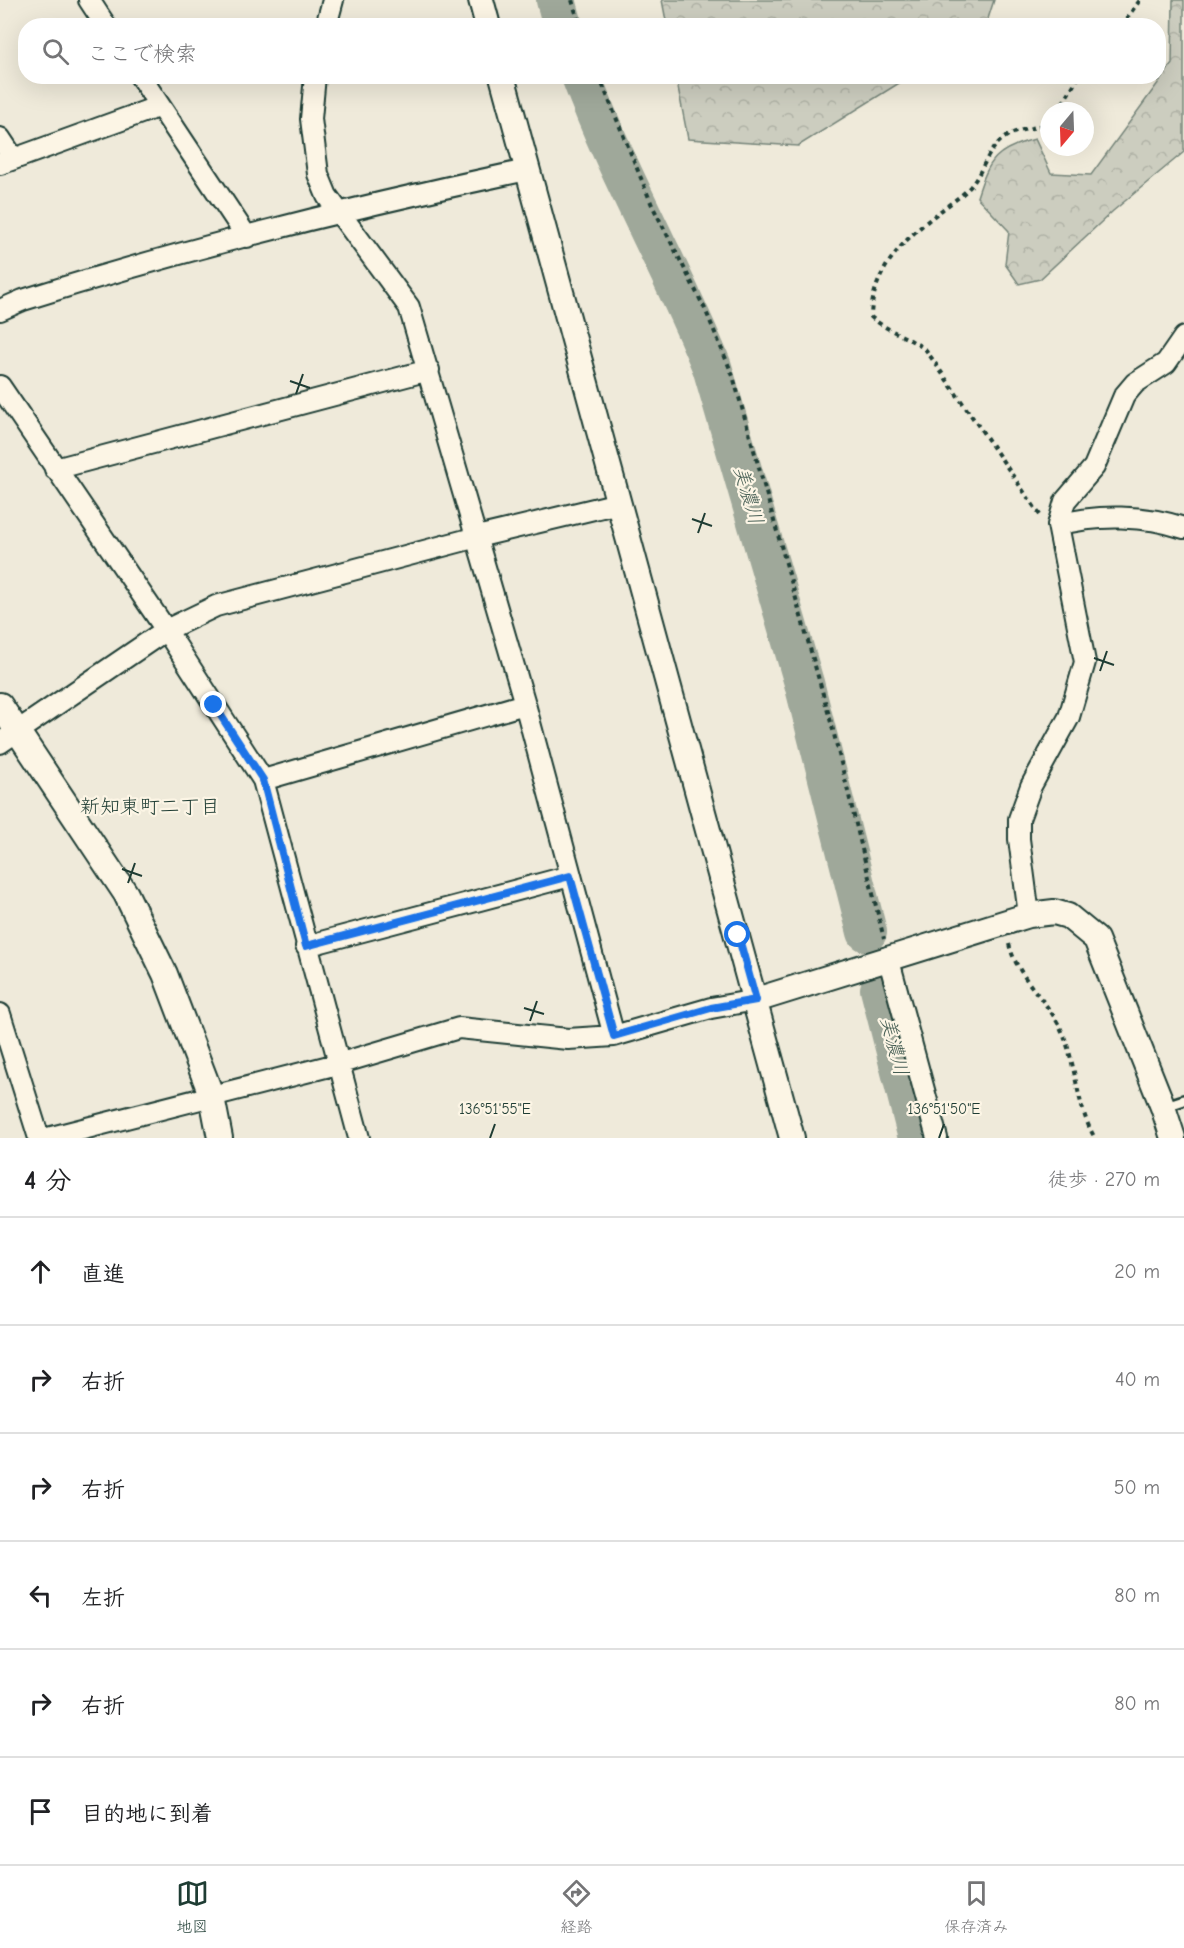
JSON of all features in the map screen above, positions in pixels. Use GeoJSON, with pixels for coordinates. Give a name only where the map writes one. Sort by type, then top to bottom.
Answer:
{"type":"FeatureCollection","features":[{"type":"Feature","properties":{"kind":"street"},"geometry":{"type":"LineString","coordinates":[[89,0],[101,18]]}},
{"type":"Feature","properties":{"kind":"street"},"geometry":{"type":"LineString","coordinates":[[328,18],[333,0]]}},
{"type":"Feature","properties":{"kind":"street"},"geometry":{"type":"LineString","coordinates":[[482,0],[486,18]]}},
{"type":"Feature","properties":{"kind":"street"},"geometry":{"type":"LineString","coordinates":[[145,84],[247,237]]}},
{"type":"Feature","properties":{"kind":"street"},"geometry":{"type":"LineString","coordinates":[[314,84],[311,119],[314,155],[327,196],[409,307],[429,370],[525,704],[614,1036]]}},
{"type":"Feature","properties":{"kind":"street"},"geometry":{"type":"LineString","coordinates":[[504,84],[792,1138]]}},
{"type":"Feature","properties":{"kind":"street"},"geometry":{"type":"LineString","coordinates":[[0,138],[7,161],[160,106]]}},
{"type":"Feature","properties":{"kind":"street"},"geometry":{"type":"LineString","coordinates":[[0,310],[111,272],[339,212],[527,170]]}},
{"type":"Feature","properties":{"kind":"street"},"geometry":{"type":"LineString","coordinates":[[1029,915],[1019,839],[1019,819],[1031,786],[1069,717],[1085,662],[1058,525],[1065,501],[1094,467],[1124,396],[1135,383],[1166,363],[1184,337]]}},
{"type":"Feature","properties":{"kind":"street"},"geometry":{"type":"LineString","coordinates":[[55,469],[429,370]]}},
{"type":"Feature","properties":{"kind":"street"},"geometry":{"type":"LineString","coordinates":[[0,386],[166,630],[263,780],[306,946],[341,1063],[359,1138]]}},
{"type":"Feature","properties":{"kind":"street"},"geometry":{"type":"LineString","coordinates":[[8,736],[166,630],[216,606],[477,537],[619,503]]}},
{"type":"Feature","properties":{"kind":"street"},"geometry":{"type":"LineString","coordinates":[[1058,525],[1076,520],[1134,518],[1184,528]]}},
{"type":"Feature","properties":{"kind":"street"},"geometry":{"type":"LineString","coordinates":[[263,780],[525,704]]}},
{"type":"Feature","properties":{"kind":"street"},"geometry":{"type":"LineString","coordinates":[[0,705],[8,736],[126,894],[165,974],[212,1097],[220,1138]]}},
{"type":"Feature","properties":{"kind":"street"},"geometry":{"type":"LineString","coordinates":[[306,946],[570,876]]}},
{"type":"Feature","properties":{"kind":"street"},"geometry":{"type":"LineString","coordinates":[[48,1138],[341,1063],[459,1028],[568,1039],[614,1036],[711,1008],[756,1000],[888,957],[1029,915],[1054,912],[1068,916],[1096,939],[1174,1104],[1173,1138]]}},
{"type":"Feature","properties":{"kind":"street"},"geometry":{"type":"LineString","coordinates":[[888,957],[937,1138]]}},
{"type":"Feature","properties":{"kind":"street"},"geometry":{"type":"LineString","coordinates":[[0,1014],[39,1138]]}},
{"type":"Feature","properties":{"kind":"path"},"geometry":{"type":"LineString","coordinates":[[572,0],[578,18]]}},
{"type":"Feature","properties":{"kind":"path"},"geometry":{"type":"LineString","coordinates":[[1127,18],[1140,0]]}},
{"type":"Feature","properties":{"kind":"path"},"geometry":{"type":"LineString","coordinates":[[601,84],[652,205],[705,309],[733,376],[832,726],[888,957]]}},
{"type":"Feature","properties":{"kind":"path"},"geometry":{"type":"LineString","coordinates":[[1063,102],[1074,84]]}},
{"type":"Feature","properties":{"kind":"path"},"geometry":{"type":"LineString","coordinates":[[1040,127],[1008,136],[989,152],[970,187],[893,253],[880,276],[871,305],[871,316],[883,327],[911,339],[927,350],[1041,516],[1058,525]]}},
{"type":"Feature","properties":{"kind":"path"},"geometry":{"type":"LineString","coordinates":[[1004,923],[1018,968],[1063,1034],[1072,1055],[1085,1115],[1095,1138]]}},
{"type":"Feature","properties":{"kind":"green space"},"geometry":{"type":"Polygon","coordinates":[[[662,0],[994,0],[988,18],[665,18],[662,0]]]}},
{"type":"Feature","properties":{"kind":"green space"},"geometry":{"type":"Polygon","coordinates":[[[1173,0],[1184,0],[1184,152],[1113,211],[1040,279],[1019,284],[1005,264],[1009,231],[977,197],[990,165],[1011,147],[1035,139],[1040,156],[1043,156],[1051,173],[1091,175],[1157,84],[1166,84],[1166,72],[1172,64],[1173,0]]]}},
{"type":"Feature","properties":{"kind":"green space"},"geometry":{"type":"Polygon","coordinates":[[[678,84],[898,84],[798,146],[688,139],[678,84]]]}},
{"type":"Feature","properties":{"kind":"waterway","name":"美濃川"},"geometry":{"type":"LineString","coordinates":[[556,0],[561,18]]}},
{"type":"Feature","properties":{"kind":"waterway","name":"美濃川"},"geometry":{"type":"LineString","coordinates":[[584,84],[611,150],[712,367],[804,683],[867,932]]}},
{"type":"Feature","properties":{"kind":"waterway","name":"美濃川"},"geometry":{"type":"LineString","coordinates":[[880,989],[918,1138]]}},
{"type":"Feature","properties":{"kind":"district","name":"新知東町二丁目"},"geometry":{"type":"Point","coordinates":[150,806]}},
{"type":"Feature","properties":{"kind":"route"},"geometry":{"type":"LineString","coordinates":[[214,705],[263,780],[306,946],[570,876],[614,1036],[711,1008],[756,1000],[738,935]]}}]}
